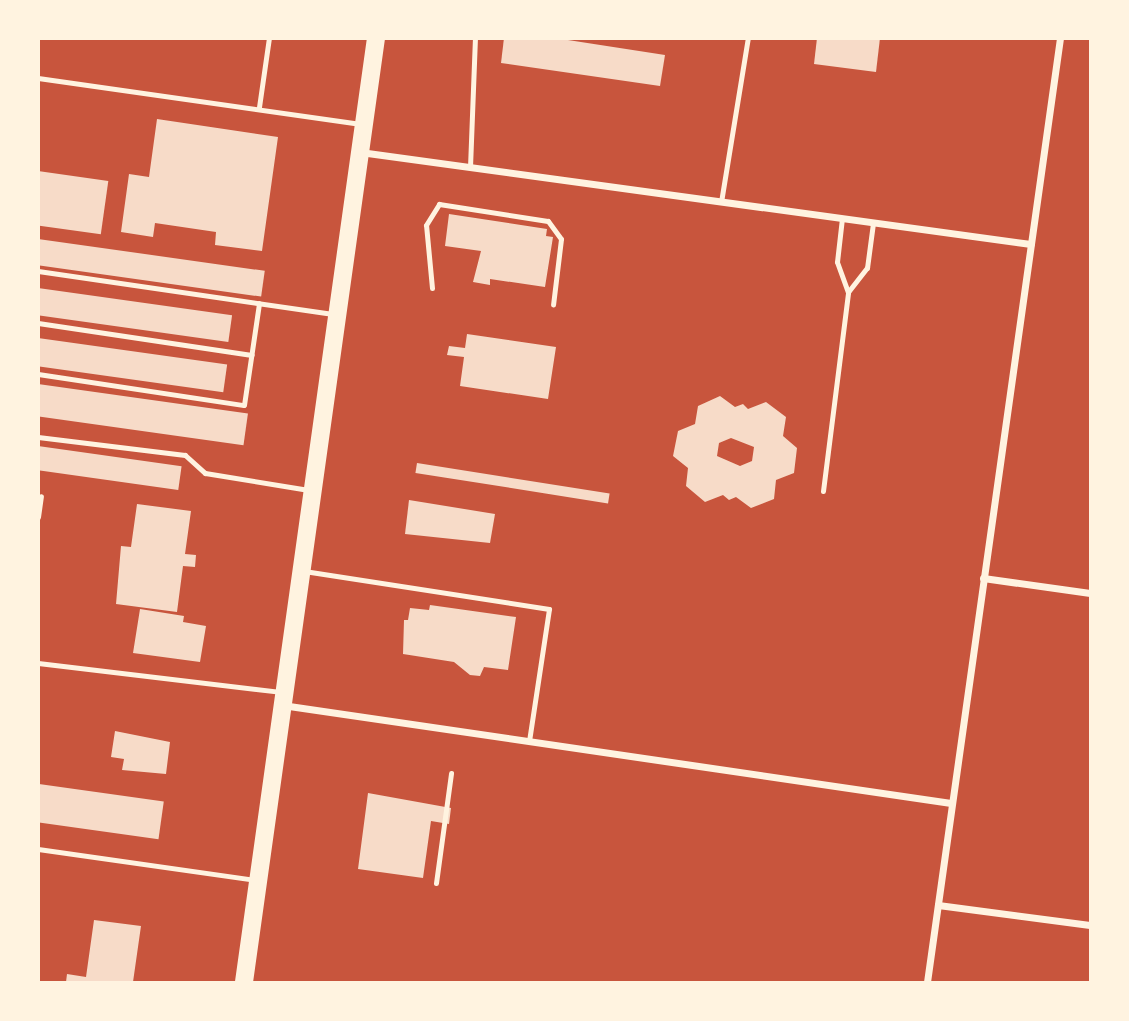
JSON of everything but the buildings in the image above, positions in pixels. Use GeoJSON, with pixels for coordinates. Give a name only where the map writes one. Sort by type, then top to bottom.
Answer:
{"type":"FeatureCollection","features":[{"type":"Feature","properties":{"kind":"main road"},"geometry":{"type":"LineString","coordinates":[[244,982],[376,38]]}},
{"type":"Feature","properties":{"kind":"street"},"geometry":{"type":"LineString","coordinates":[[927,982],[1059,38]]}},
{"type":"Feature","properties":{"kind":"street"},"geometry":{"type":"LineString","coordinates":[[360,152],[1031,244]]}},
{"type":"Feature","properties":{"kind":"street"},"geometry":{"type":"LineString","coordinates":[[983,578],[1090,593]]}},
{"type":"Feature","properties":{"kind":"street"},"geometry":{"type":"LineString","coordinates":[[282,699],[529,742],[951,803]]}},
{"type":"Feature","properties":{"kind":"street"},"geometry":{"type":"LineString","coordinates":[[939,905],[1090,925]]}},
{"type":"Feature","properties":{"kind":"lane"},"geometry":{"type":"LineString","coordinates":[[259,107],[268,38]]}},
{"type":"Feature","properties":{"kind":"lane"},"geometry":{"type":"LineString","coordinates":[[470,167],[475,38]]}},
{"type":"Feature","properties":{"kind":"lane"},"geometry":{"type":"LineString","coordinates":[[721,202],[748,38]]}},
{"type":"Feature","properties":{"kind":"lane"},"geometry":{"type":"LineString","coordinates":[[38,78],[259,107],[364,124]]}},
{"type":"Feature","properties":{"kind":"lane"},"geometry":{"type":"LineString","coordinates":[[432,288],[426,225],[439,204],[548,221],[561,239],[553,305]]}},
{"type":"Feature","properties":{"kind":"lane"},"geometry":{"type":"LineString","coordinates":[[823,491],[848,292],[837,262],[842,218]]}},
{"type":"Feature","properties":{"kind":"lane"},"geometry":{"type":"LineString","coordinates":[[848,292],[867,268],[873,223]]}},
{"type":"Feature","properties":{"kind":"lane"},"geometry":{"type":"LineString","coordinates":[[38,271],[337,315]]}},
{"type":"Feature","properties":{"kind":"lane"},"geometry":{"type":"LineString","coordinates":[[38,374],[244,405],[259,303]]}},
{"type":"Feature","properties":{"kind":"lane"},"geometry":{"type":"LineString","coordinates":[[38,323],[252,355]]}},
{"type":"Feature","properties":{"kind":"lane"},"geometry":{"type":"LineString","coordinates":[[38,437],[185,455],[205,473],[312,490]]}},
{"type":"Feature","properties":{"kind":"lane"},"geometry":{"type":"LineString","coordinates":[[38,517],[41,496]]}},
{"type":"Feature","properties":{"kind":"lane"},"geometry":{"type":"LineString","coordinates":[[301,570],[549,609],[529,742]]}},
{"type":"Feature","properties":{"kind":"lane"},"geometry":{"type":"LineString","coordinates":[[38,663],[282,699]]}},
{"type":"Feature","properties":{"kind":"lane"},"geometry":{"type":"LineString","coordinates":[[436,883],[451,773]]}},
{"type":"Feature","properties":{"kind":"lane"},"geometry":{"type":"LineString","coordinates":[[38,849],[258,880]]}}]}
